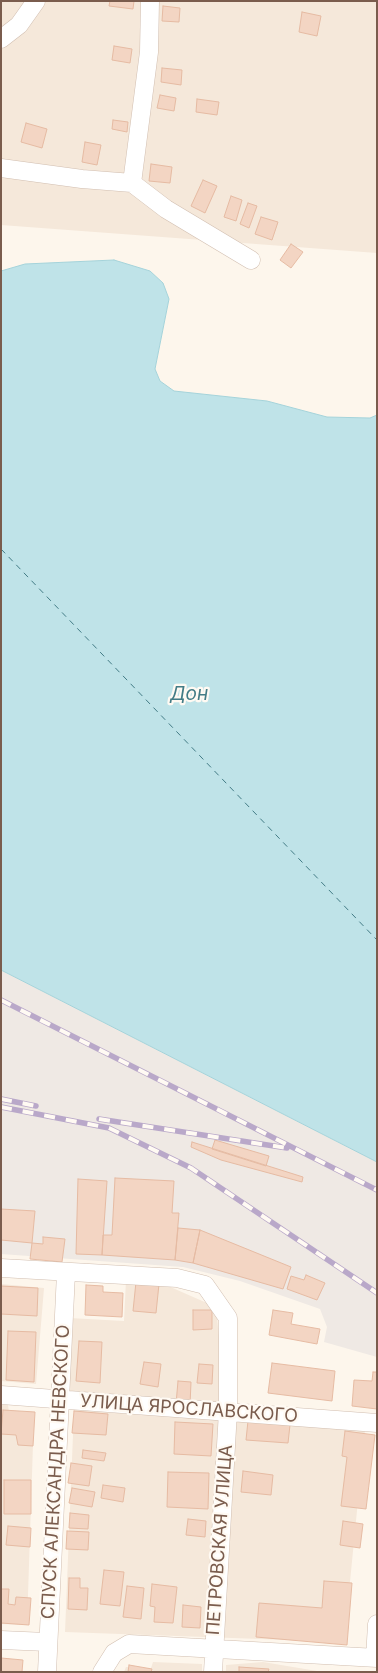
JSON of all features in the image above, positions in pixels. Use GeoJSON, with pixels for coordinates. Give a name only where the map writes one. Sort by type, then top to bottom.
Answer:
{"type":"FeatureCollection","features":[{"type":"Feature","properties":{"kind":"street"},"geometry":{"type":"LineString","coordinates":[[1,39],[19,25],[36,1]]}},
{"type":"Feature","properties":{"kind":"street"},"geometry":{"type":"LineString","coordinates":[[132,183],[149,52],[150,1]]}},
{"type":"Feature","properties":{"kind":"street"},"geometry":{"type":"LineString","coordinates":[[1,168],[75,178],[132,183],[166,208],[251,260]]}},
{"type":"Feature","properties":{"kind":"street"},"geometry":{"type":"LineString","coordinates":[[1,1268],[66,1273]]}},
{"type":"Feature","properties":{"kind":"street","name":"ПЕТРОВСКАЯ УЛИЦА"},"geometry":{"type":"LineString","coordinates":[[66,1273],[177,1278],[206,1285],[228,1318],[228,1412],[213,1672]]}},
{"type":"Feature","properties":{"kind":"street","name":"СПУСК АЛЕКСАНДРА НЕВСКОГО"},"geometry":{"type":"LineString","coordinates":[[47,1672],[66,1273]]}},
{"type":"Feature","properties":{"kind":"street","name":"УЛИЦА ЯРОСЛАВСКОГО"},"geometry":{"type":"LineString","coordinates":[[1,1395],[377,1423]]}},
{"type":"Feature","properties":{"kind":"street"},"geometry":{"type":"LineString","coordinates":[[102,1672],[114,1653],[129,1644],[376,1658],[377,1624]]}},
{"type":"Feature","properties":{"kind":"street"},"geometry":{"type":"LineString","coordinates":[[1,1640],[47,1642]]}},
{"type":"Feature","properties":{"kind":"shaded area"},"geometry":{"type":"Polygon","coordinates":[[[1,1],[377,1],[377,253],[1,225],[1,1]]]}},
{"type":"Feature","properties":{"kind":"shaded area"},"geometry":{"type":"Polygon","coordinates":[[[1,970],[377,1162],[377,1357],[324,1342],[327,1327],[320,1309],[240,1281],[183,1267],[1,1254],[1,970]]]}},
{"type":"Feature","properties":{"kind":"shaded area"},"geometry":{"type":"Polygon","coordinates":[[[126,1280],[159,1282],[216,1307],[226,1408],[64,1396],[69,1318],[124,1321],[126,1280]]]}},
{"type":"Feature","properties":{"kind":"shaded area"},"geometry":{"type":"Polygon","coordinates":[[[1,1284],[44,1288],[36,1384],[1,1381],[1,1284]]]}},
{"type":"Feature","properties":{"kind":"shaded area"},"geometry":{"type":"Polygon","coordinates":[[[1,1405],[8,1405],[9,1412],[34,1414],[27,1625],[1,1624],[1,1405]]]}},
{"type":"Feature","properties":{"kind":"shaded area"},"geometry":{"type":"Polygon","coordinates":[[[74,1410],[365,1430],[344,1642],[65,1632],[74,1410]]]}},
{"type":"Feature","properties":{"kind":"shaded area"},"geometry":{"type":"Polygon","coordinates":[[[153,1662],[202,1664],[202,1672],[124,1672],[126,1667],[151,1668],[153,1662]]]}},
{"type":"Feature","properties":{"kind":"shaded area"},"geometry":{"type":"Polygon","coordinates":[[[263,1662],[323,1672],[226,1672],[226,1665],[263,1662]]]}},
{"type":"Feature","properties":{"kind":"water","name":"Дон"},"geometry":{"type":"Polygon","coordinates":[[[114,260],[150,271],[163,283],[169,299],[155,369],[160,381],[174,391],[267,401],[327,417],[370,418],[377,415],[377,1162],[1,970],[1,271],[25,264],[114,260]]]}},
{"type":"Feature","properties":{"kind":"building"},"geometry":{"type":"Polygon","coordinates":[[[110,1],[134,1],[133,9],[109,6],[110,1]]]}},
{"type":"Feature","properties":{"kind":"building"},"geometry":{"type":"Polygon","coordinates":[[[163,6],[180,8],[179,22],[162,21],[163,6]]]}},
{"type":"Feature","properties":{"kind":"building"},"geometry":{"type":"Polygon","coordinates":[[[302,12],[321,16],[317,36],[299,32],[302,12]]]}},
{"type":"Feature","properties":{"kind":"building"},"geometry":{"type":"Polygon","coordinates":[[[114,46],[132,49],[130,63],[112,60],[114,46]]]}},
{"type":"Feature","properties":{"kind":"building"},"geometry":{"type":"Polygon","coordinates":[[[162,68],[182,70],[181,85],[161,82],[162,68]]]}},
{"type":"Feature","properties":{"kind":"building"},"geometry":{"type":"Polygon","coordinates":[[[160,95],[176,98],[174,111],[157,108],[160,95]]]}},
{"type":"Feature","properties":{"kind":"building"},"geometry":{"type":"Polygon","coordinates":[[[197,99],[219,102],[217,115],[196,112],[197,99]]]}},
{"type":"Feature","properties":{"kind":"building"},"geometry":{"type":"Polygon","coordinates":[[[113,120],[128,122],[127,132],[112,129],[113,120]]]}},
{"type":"Feature","properties":{"kind":"building"},"geometry":{"type":"Polygon","coordinates":[[[26,123],[47,129],[42,148],[21,142],[26,123]]]}},
{"type":"Feature","properties":{"kind":"building"},"geometry":{"type":"Polygon","coordinates":[[[85,142],[101,145],[97,165],[82,162],[85,142]]]}},
{"type":"Feature","properties":{"kind":"building"},"geometry":{"type":"Polygon","coordinates":[[[151,164],[172,167],[170,183],[149,181],[151,164]]]}},
{"type":"Feature","properties":{"kind":"building"},"geometry":{"type":"Polygon","coordinates":[[[203,180],[217,186],[205,213],[191,206],[203,180]]]}},
{"type":"Feature","properties":{"kind":"building"},"geometry":{"type":"Polygon","coordinates":[[[231,196],[242,200],[236,221],[224,217],[231,196]]]}},
{"type":"Feature","properties":{"kind":"building"},"geometry":{"type":"Polygon","coordinates":[[[248,203],[257,206],[249,228],[240,224],[248,203]]]}},
{"type":"Feature","properties":{"kind":"building"},"geometry":{"type":"Polygon","coordinates":[[[261,217],[278,222],[272,240],[255,234],[261,217]]]}},
{"type":"Feature","properties":{"kind":"building"},"geometry":{"type":"Polygon","coordinates":[[[291,244],[303,252],[291,268],[280,260],[291,244]]]}},
{"type":"Feature","properties":{"kind":"building"},"geometry":{"type":"Polygon","coordinates":[[[215,1140],[269,1156],[266,1166],[212,1149],[215,1140]]]}},
{"type":"Feature","properties":{"kind":"building"},"geometry":{"type":"Polygon","coordinates":[[[192,1142],[303,1177],[302,1182],[221,1160],[191,1147],[192,1142]]]}},
{"type":"Feature","properties":{"kind":"building"},"geometry":{"type":"Polygon","coordinates":[[[115,1178],[174,1181],[172,1213],[179,1213],[175,1260],[102,1255],[103,1235],[112,1235],[115,1178]]]}},
{"type":"Feature","properties":{"kind":"building"},"geometry":{"type":"Polygon","coordinates":[[[78,1179],[107,1181],[102,1255],[76,1254],[78,1179]]]}},
{"type":"Feature","properties":{"kind":"building"},"geometry":{"type":"Polygon","coordinates":[[[1,1209],[35,1211],[32,1243],[1,1240],[1,1209]]]}},
{"type":"Feature","properties":{"kind":"building"},"geometry":{"type":"Polygon","coordinates":[[[178,1228],[200,1230],[193,1263],[175,1260],[178,1228]]]}},
{"type":"Feature","properties":{"kind":"building"},"geometry":{"type":"Polygon","coordinates":[[[200,1230],[291,1267],[283,1289],[193,1263],[200,1230]]]}},
{"type":"Feature","properties":{"kind":"building"},"geometry":{"type":"Polygon","coordinates":[[[43,1237],[65,1239],[62,1262],[30,1259],[32,1243],[43,1244],[43,1237]]]}},
{"type":"Feature","properties":{"kind":"building"},"geometry":{"type":"Polygon","coordinates":[[[306,1275],[325,1283],[317,1300],[287,1289],[291,1276],[304,1280],[306,1275]]]}},
{"type":"Feature","properties":{"kind":"building"},"geometry":{"type":"Polygon","coordinates":[[[136,1282],[159,1284],[156,1313],[133,1311],[136,1282]]]}},
{"type":"Feature","properties":{"kind":"building"},"geometry":{"type":"Polygon","coordinates":[[[86,1285],[103,1286],[103,1292],[123,1293],[122,1317],[85,1315],[86,1285]]]}},
{"type":"Feature","properties":{"kind":"building"},"geometry":{"type":"Polygon","coordinates":[[[1,1286],[38,1288],[37,1316],[1,1314],[1,1286]]]}},
{"type":"Feature","properties":{"kind":"building"},"geometry":{"type":"Polygon","coordinates":[[[193,1310],[212,1310],[212,1329],[193,1330],[193,1310]]]}},
{"type":"Feature","properties":{"kind":"building"},"geometry":{"type":"Polygon","coordinates":[[[273,1310],[293,1313],[291,1324],[320,1329],[317,1344],[269,1335],[273,1310]]]}},
{"type":"Feature","properties":{"kind":"building"},"geometry":{"type":"Polygon","coordinates":[[[8,1331],[36,1332],[34,1382],[6,1380],[8,1331]]]}},
{"type":"Feature","properties":{"kind":"building"},"geometry":{"type":"Polygon","coordinates":[[[79,1341],[102,1342],[100,1383],[76,1381],[79,1341]]]}},
{"type":"Feature","properties":{"kind":"building"},"geometry":{"type":"Polygon","coordinates":[[[144,1362],[161,1364],[158,1387],[140,1384],[144,1362]]]}},
{"type":"Feature","properties":{"kind":"building"},"geometry":{"type":"Polygon","coordinates":[[[272,1363],[335,1371],[332,1401],[268,1393],[272,1363]]]}},
{"type":"Feature","properties":{"kind":"building"},"geometry":{"type":"Polygon","coordinates":[[[199,1364],[213,1365],[212,1384],[197,1383],[199,1364]]]}},
{"type":"Feature","properties":{"kind":"building"},"geometry":{"type":"Polygon","coordinates":[[[373,1372],[377,1372],[377,1409],[352,1406],[354,1380],[372,1381],[373,1372]]]}},
{"type":"Feature","properties":{"kind":"building"},"geometry":{"type":"Polygon","coordinates":[[[178,1381],[191,1382],[190,1405],[176,1404],[178,1381]]]}},
{"type":"Feature","properties":{"kind":"building"},"geometry":{"type":"Polygon","coordinates":[[[3,1410],[35,1412],[33,1446],[18,1445],[16,1435],[1,1434],[3,1410]]]}},
{"type":"Feature","properties":{"kind":"building"},"geometry":{"type":"Polygon","coordinates":[[[74,1411],[108,1414],[106,1435],[72,1433],[74,1411]]]}},
{"type":"Feature","properties":{"kind":"building"},"geometry":{"type":"Polygon","coordinates":[[[248,1421],[290,1425],[288,1443],[246,1440],[248,1421]]]}},
{"type":"Feature","properties":{"kind":"building"},"geometry":{"type":"Polygon","coordinates":[[[175,1422],[213,1424],[211,1456],[174,1454],[175,1422]]]}},
{"type":"Feature","properties":{"kind":"building"},"geometry":{"type":"Polygon","coordinates":[[[345,1431],[375,1435],[366,1509],[341,1506],[347,1457],[342,1456],[345,1431]]]}},
{"type":"Feature","properties":{"kind":"building"},"geometry":{"type":"Polygon","coordinates":[[[83,1450],[106,1453],[104,1461],[82,1458],[83,1450]]]}},
{"type":"Feature","properties":{"kind":"building"},"geometry":{"type":"Polygon","coordinates":[[[71,1463],[92,1466],[89,1486],[68,1483],[71,1463]]]}},
{"type":"Feature","properties":{"kind":"building"},"geometry":{"type":"Polygon","coordinates":[[[243,1471],[273,1475],[271,1495],[241,1492],[243,1471]]]}},
{"type":"Feature","properties":{"kind":"building"},"geometry":{"type":"Polygon","coordinates":[[[168,1472],[209,1473],[208,1509],[167,1507],[168,1472]]]}},
{"type":"Feature","properties":{"kind":"building"},"geometry":{"type":"Polygon","coordinates":[[[4,1480],[31,1480],[31,1514],[4,1514],[4,1480]]]}},
{"type":"Feature","properties":{"kind":"building"},"geometry":{"type":"Polygon","coordinates":[[[103,1485],[125,1488],[123,1502],[101,1498],[103,1485]]]}},
{"type":"Feature","properties":{"kind":"building"},"geometry":{"type":"Polygon","coordinates":[[[72,1488],[95,1492],[92,1507],[69,1503],[72,1488]]]}},
{"type":"Feature","properties":{"kind":"building"},"geometry":{"type":"Polygon","coordinates":[[[70,1513],[89,1515],[88,1529],[69,1528],[70,1513]]]}},
{"type":"Feature","properties":{"kind":"building"},"geometry":{"type":"Polygon","coordinates":[[[188,1519],[206,1521],[205,1537],[186,1535],[188,1519]]]}},
{"type":"Feature","properties":{"kind":"building"},"geometry":{"type":"Polygon","coordinates":[[[343,1521],[363,1524],[360,1548],[340,1545],[343,1521]]]}},
{"type":"Feature","properties":{"kind":"building"},"geometry":{"type":"Polygon","coordinates":[[[8,1526],[31,1528],[30,1547],[6,1545],[8,1526]]]}},
{"type":"Feature","properties":{"kind":"building"},"geometry":{"type":"Polygon","coordinates":[[[67,1531],[89,1532],[88,1550],[66,1549],[67,1531]]]}},
{"type":"Feature","properties":{"kind":"building"},"geometry":{"type":"Polygon","coordinates":[[[104,1570],[124,1572],[120,1606],[100,1604],[104,1570]]]}},
{"type":"Feature","properties":{"kind":"building"},"geometry":{"type":"Polygon","coordinates":[[[69,1578],[80,1578],[80,1588],[88,1588],[87,1610],[68,1609],[69,1578]]]}},
{"type":"Feature","properties":{"kind":"building"},"geometry":{"type":"Polygon","coordinates":[[[324,1581],[352,1583],[347,1645],[256,1637],[259,1603],[322,1608],[324,1581]]]}},
{"type":"Feature","properties":{"kind":"building"},"geometry":{"type":"Polygon","coordinates":[[[152,1584],[177,1587],[173,1623],[154,1622],[155,1607],[150,1606],[152,1584]]]}},
{"type":"Feature","properties":{"kind":"building"},"geometry":{"type":"Polygon","coordinates":[[[127,1586],[144,1588],[141,1619],[123,1617],[127,1586]]]}},
{"type":"Feature","properties":{"kind":"building"},"geometry":{"type":"Polygon","coordinates":[[[1,1589],[9,1589],[8,1604],[15,1605],[16,1597],[31,1598],[29,1625],[1,1623],[1,1589]]]}},
{"type":"Feature","properties":{"kind":"building"},"geometry":{"type":"Polygon","coordinates":[[[183,1605],[201,1607],[200,1628],[182,1627],[183,1605]]]}},
{"type":"Feature","properties":{"kind":"building"},"geometry":{"type":"Polygon","coordinates":[[[1,1658],[23,1660],[22,1672],[1,1672],[1,1658]]]}},
{"type":"Feature","properties":{"kind":"building"},"geometry":{"type":"Polygon","coordinates":[[[129,1665],[152,1669],[151,1672],[128,1672],[129,1665]]]}},
{"type":"Feature","properties":{"kind":"building"},"geometry":{"type":"Polygon","coordinates":[[[239,1667],[269,1669],[268,1672],[239,1672],[239,1667]]]}},
{"type":"Feature","properties":{"kind":"ferry route"},"geometry":{"type":"LineString","coordinates":[[1,549],[377,940]]}},
{"type":"Feature","properties":{"kind":"railway"},"geometry":{"type":"LineString","coordinates":[[1,1000],[377,1190]]}},
{"type":"Feature","properties":{"kind":"railway"},"geometry":{"type":"LineString","coordinates":[[1,1099],[36,1106]]}},
{"type":"Feature","properties":{"kind":"railway"},"geometry":{"type":"LineString","coordinates":[[1,1107],[109,1128],[191,1168],[377,1293]]}},
{"type":"Feature","properties":{"kind":"railway"},"geometry":{"type":"LineString","coordinates":[[99,1119],[287,1148]]}}]}
